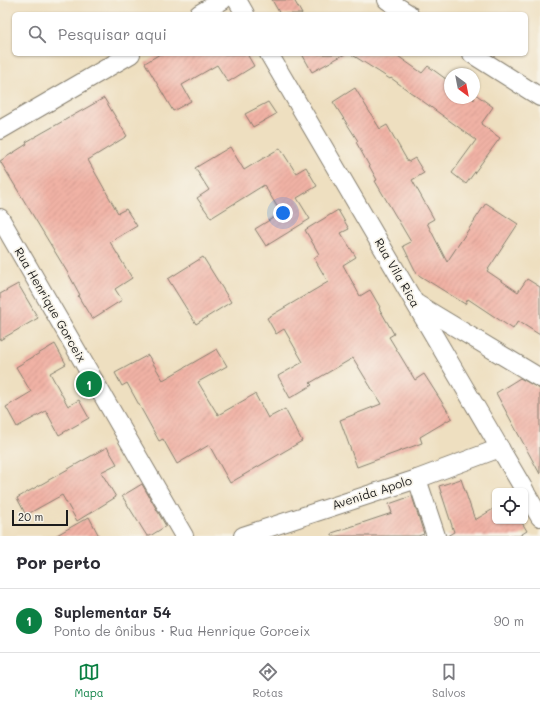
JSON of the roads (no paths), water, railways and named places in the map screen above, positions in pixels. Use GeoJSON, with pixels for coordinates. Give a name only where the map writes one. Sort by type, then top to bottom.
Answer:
{"type":"FeatureCollection","features":[{"type":"Feature","properties":{"kind":"street"},"geometry":{"type":"LineString","coordinates":[[202,12],[223,0]]}},
{"type":"Feature","properties":{"kind":"street"},"geometry":{"type":"LineString","coordinates":[[237,0],[244,12]]}},
{"type":"Feature","properties":{"kind":"street"},"geometry":{"type":"LineString","coordinates":[[387,0],[406,12]]}},
{"type":"Feature","properties":{"kind":"street"},"geometry":{"type":"LineString","coordinates":[[0,130],[128,56]]}},
{"type":"Feature","properties":{"kind":"street","name":"Rua Vila Rica"},"geometry":{"type":"LineString","coordinates":[[270,56],[523,488]]}},
{"type":"Feature","properties":{"kind":"street"},"geometry":{"type":"LineString","coordinates":[[475,56],[540,97]]}},
{"type":"Feature","properties":{"kind":"street","name":"Rua Henrique Gorceix"},"geometry":{"type":"LineString","coordinates":[[0,218],[184,536]]}},
{"type":"Feature","properties":{"kind":"street"},"geometry":{"type":"LineString","coordinates":[[414,303],[540,378]]}},
{"type":"Feature","properties":{"kind":"street","name":"Avenida Apolo"},"geometry":{"type":"LineString","coordinates":[[243,536],[417,479],[500,448]]}},
{"type":"Feature","properties":{"kind":"street"},"geometry":{"type":"LineString","coordinates":[[417,479],[436,536]]}},
{"type":"Feature","properties":{"kind":"street","name":"Rua Vila Rica"},"geometry":{"type":"LineString","coordinates":[[528,496],[540,517]]}},
{"type":"Feature","properties":{"kind":"place","name":"Suplementar 54"},"geometry":{"type":"Point","coordinates":[89,384]}}]}
